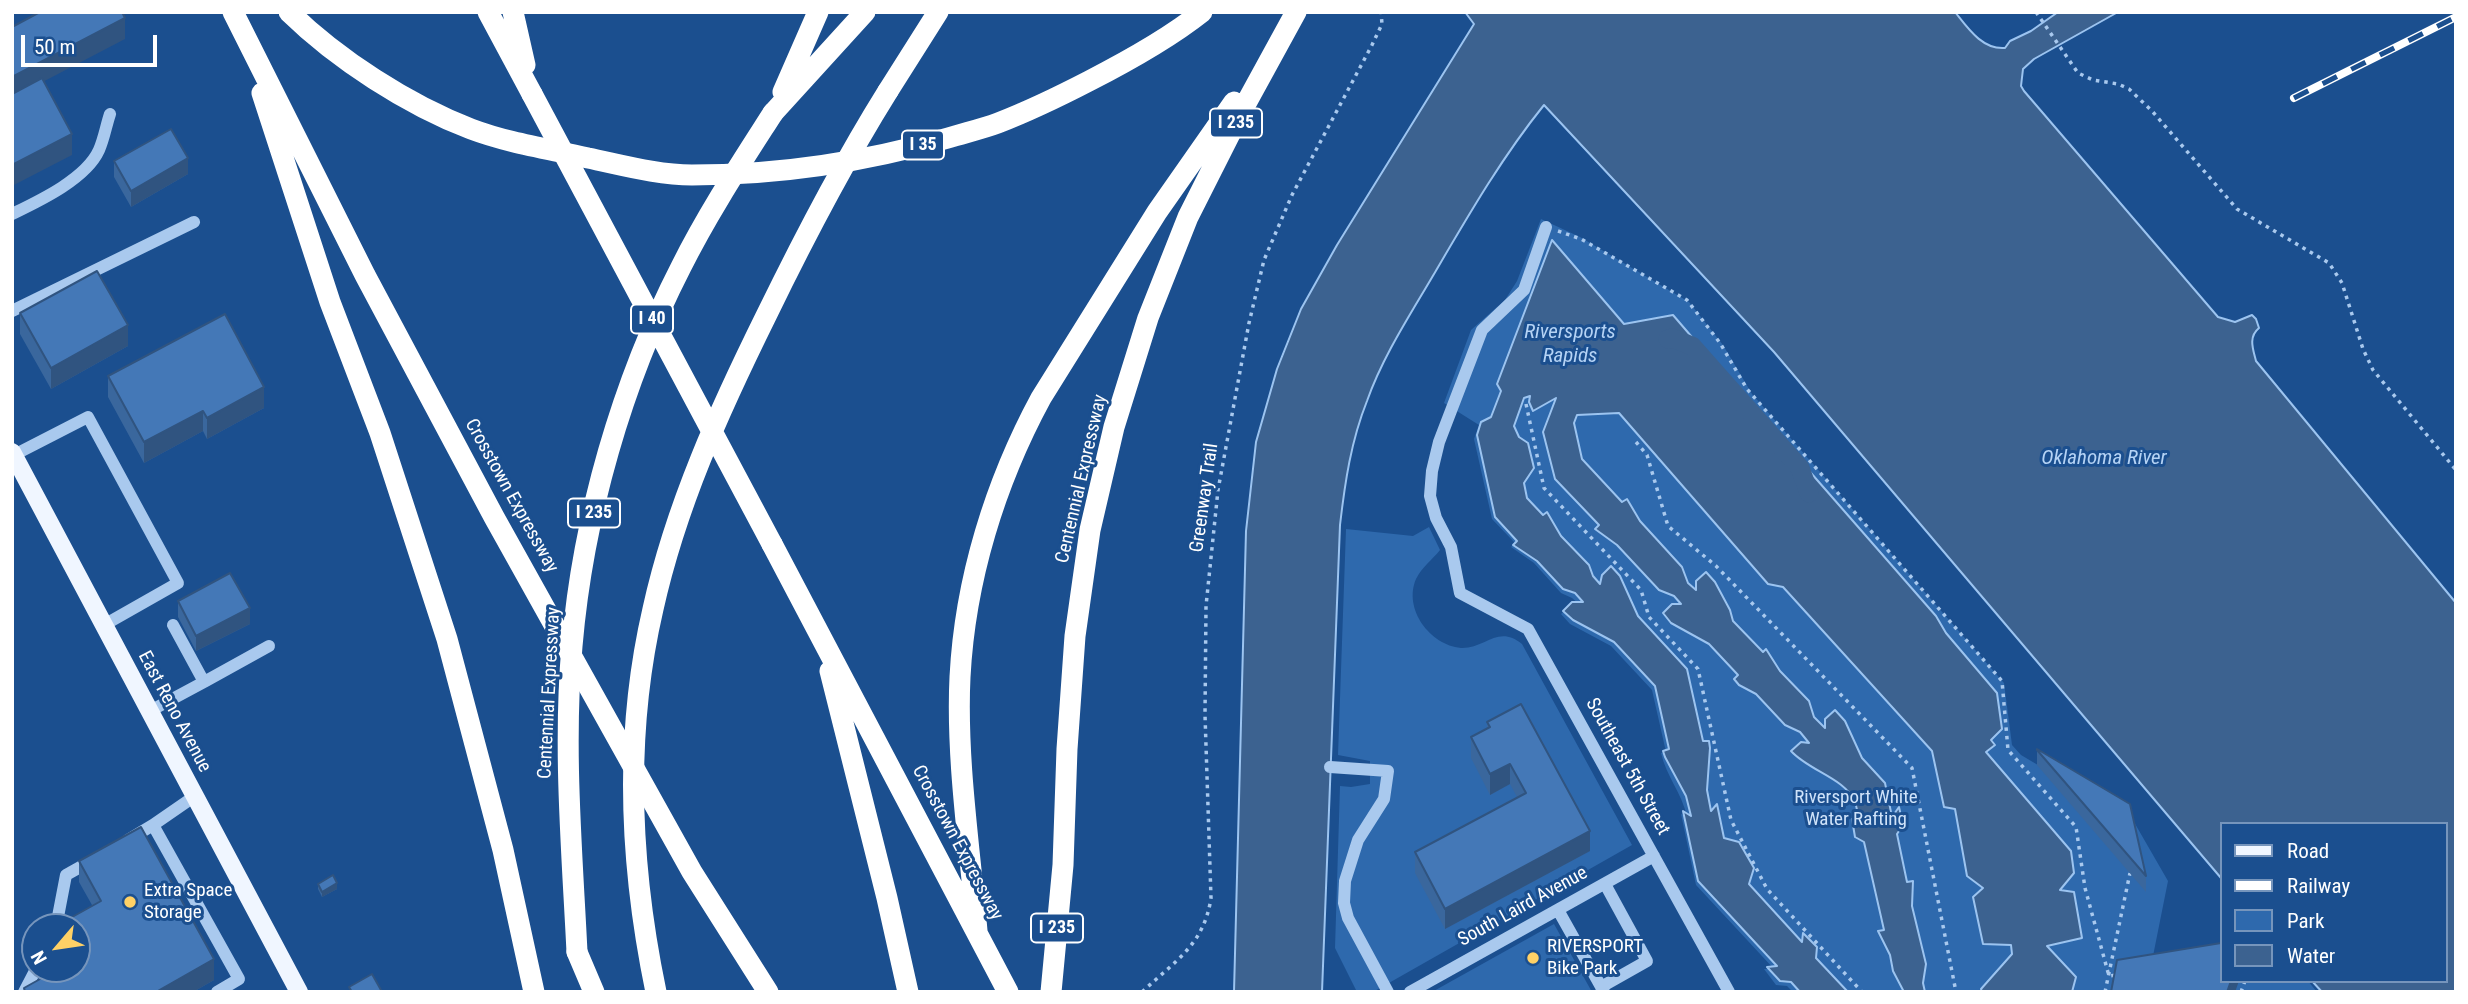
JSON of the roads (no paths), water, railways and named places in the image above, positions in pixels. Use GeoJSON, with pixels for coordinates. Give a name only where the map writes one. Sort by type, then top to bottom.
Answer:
{"type":"FeatureCollection","features":[{"type":"Feature","properties":{"kind":"highway","name":"I 35"},"geometry":{"type":"LineString","coordinates":[[289,12],[331,48],[370,75],[414,102],[470,129],[615,164],[690,176],[774,172],[842,164],[916,147],[997,123],[1116,68],[1185,26],[1202,12]]}},
{"type":"Feature","properties":{"kind":"highway","name":"Crosstown Expressway"},"geometry":{"type":"LineString","coordinates":[[488,12],[1008,992]]}},
{"type":"Feature","properties":{"kind":"highway"},"geometry":{"type":"LineString","coordinates":[[513,12],[532,94]]}},
{"type":"Feature","properties":{"kind":"highway"},"geometry":{"type":"LineString","coordinates":[[773,113],[818,12]]}},
{"type":"Feature","properties":{"kind":"highway","name":"Centennial Expressway"},"geometry":{"type":"LineString","coordinates":[[578,992],[567,774],[572,645],[594,510],[614,433],[629,387],[680,269],[730,180],[773,113],[865,12]]}},
{"type":"Feature","properties":{"kind":"highway"},"geometry":{"type":"LineString","coordinates":[[656,992],[639,887],[633,801],[640,693],[653,610],[675,529],[723,404],[793,260],[862,131],[938,12]]}},
{"type":"Feature","properties":{"kind":"highway","name":"Crosstown Expressway"},"geometry":{"type":"LineString","coordinates":[[236,18],[365,275],[494,517],[692,872],[768,992]]}},
{"type":"Feature","properties":{"kind":"highway"},"geometry":{"type":"LineString","coordinates":[[236,18],[330,302],[380,433],[447,639],[503,850],[534,992]]}},
{"type":"Feature","properties":{"kind":"highway"},"geometry":{"type":"LineString","coordinates":[[977,931],[961,758],[960,677],[976,568],[998,491],[1041,398],[1157,212],[1291,21]]}},
{"type":"Feature","properties":{"kind":"highway","name":"Centennial Expressway"},"geometry":{"type":"LineString","coordinates":[[1051,992],[1063,865],[1067,748],[1075,636],[1090,530],[1114,427],[1148,318],[1188,217],[1291,21]]}},
{"type":"Feature","properties":{"kind":"highway"},"geometry":{"type":"LineString","coordinates":[[821,639],[887,898],[908,992]]}},
{"type":"Feature","properties":{"kind":"highway"},"geometry":{"type":"LineString","coordinates":[[577,952],[594,992]]}},
{"type":"Feature","properties":{"kind":"main road","name":"East Reno Avenue"},"geometry":{"type":"LineString","coordinates":[[13,453],[296,991]]}},
{"type":"Feature","properties":{"kind":"street"},"geometry":{"type":"LineString","coordinates":[[12,214],[41,199],[84,170],[98,152],[110,114]]}},
{"type":"Feature","properties":{"kind":"street"},"geometry":{"type":"LineString","coordinates":[[12,311],[194,222]]}},
{"type":"Feature","properties":{"kind":"street","name":"Southeast 5th Street"},"geometry":{"type":"LineString","coordinates":[[1546,227],[1544,247],[1524,290],[1482,330],[1439,442],[1432,471],[1430,496],[1436,518],[1451,547],[1460,593],[1528,629],[1729,992]]}},
{"type":"Feature","properties":{"kind":"street"},"geometry":{"type":"LineString","coordinates":[[13,453],[88,417],[178,583],[104,625]]}},
{"type":"Feature","properties":{"kind":"street"},"geometry":{"type":"LineString","coordinates":[[173,625],[204,682]]}},
{"type":"Feature","properties":{"kind":"street"},"geometry":{"type":"LineString","coordinates":[[150,711],[269,646]]}},
{"type":"Feature","properties":{"kind":"street"},"geometry":{"type":"LineString","coordinates":[[1330,767],[1388,771],[1384,799],[1358,840],[1345,881],[1344,903],[1348,918],[1388,992]]}},
{"type":"Feature","properties":{"kind":"street"},"geometry":{"type":"LineString","coordinates":[[120,844],[195,796]]}},
{"type":"Feature","properties":{"kind":"street"},"geometry":{"type":"LineString","coordinates":[[153,825],[239,979],[217,992]]}},
{"type":"Feature","properties":{"kind":"street"},"geometry":{"type":"LineString","coordinates":[[59,913],[66,875],[99,856]]}},
{"type":"Feature","properties":{"kind":"street","name":"South Laird Avenue"},"geometry":{"type":"LineString","coordinates":[[1410,992],[1654,856]]}},
{"type":"Feature","properties":{"kind":"street"},"geometry":{"type":"LineString","coordinates":[[1558,910],[1603,989],[1647,961],[1605,884]]}},
{"type":"Feature","properties":{"kind":"water","name":"Oklahoma River"},"geometry":{"type":"Polygon","coordinates":[[[1465,12],[1955,12],[1982,41],[1997,48],[2005,48],[2010,41],[2031,31],[2058,12],[2118,12],[2034,59],[2023,69],[2021,86],[2218,317],[2235,322],[2252,315],[2256,319],[2259,328],[2253,335],[2252,343],[2256,361],[2456,603],[2456,992],[2322,992],[2314,983],[2447,983],[2447,822],[2220,822],[2220,877],[1774,352],[1544,105],[1486,187],[1398,336],[1373,384],[1353,446],[1340,525],[1322,992],[1234,992],[1246,531],[1256,442],[1277,369],[1301,309],[1337,245],[1474,24],[1465,12]]]}},
{"type":"Feature","properties":{"kind":"water","name":"Riversports Rapids"},"geometry":{"type":"Polygon","coordinates":[[[1552,240],[1624,324],[1673,315],[1697,343],[1689,350],[1795,472],[1804,465],[1936,616],[1946,633],[1997,693],[2002,729],[1991,740],[1995,745],[1986,752],[2071,851],[2074,873],[2060,890],[2074,892],[2082,938],[2047,946],[2076,977],[2072,992],[1982,992],[1981,989],[2012,954],[2011,945],[1983,944],[1973,897],[1983,888],[1967,876],[1955,809],[1944,807],[1932,751],[1783,587],[1768,584],[1619,413],[1577,415],[1574,423],[1582,459],[1622,502],[1627,499],[1640,521],[1682,567],[1688,583],[1696,590],[1696,581],[1706,572],[1715,582],[1733,621],[1763,652],[1766,649],[1780,671],[1809,701],[1814,717],[1825,728],[1825,719],[1835,710],[1845,721],[1862,758],[1885,783],[1892,817],[1899,807],[1903,825],[1897,834],[1907,882],[1913,881],[1912,906],[1926,964],[1923,983],[1925,992],[1904,992],[1878,931],[1884,930],[1864,842],[1855,837],[1852,819],[1860,823],[1855,802],[1850,794],[1791,751],[1801,742],[1809,743],[1800,732],[1785,725],[1756,694],[1739,685],[1734,679],[1738,675],[1709,644],[1671,623],[1663,613],[1672,604],[1681,604],[1674,596],[1659,590],[1617,545],[1595,529],[1599,525],[1555,479],[1543,432],[1556,398],[1533,411],[1529,402],[1530,396],[1524,398],[1514,426],[1519,437],[1528,443],[1534,468],[1524,483],[1527,498],[1543,515],[1547,512],[1561,536],[1589,565],[1600,584],[1602,575],[1611,566],[1620,576],[1638,616],[1687,669],[1703,741],[1709,741],[1707,790],[1711,811],[1717,804],[1724,838],[1739,842],[1754,868],[1749,884],[1802,942],[1803,933],[1817,947],[1816,958],[1848,992],[1800,992],[1791,982],[1780,981],[1767,967],[1777,966],[1698,881],[1683,811],[1691,816],[1686,796],[1663,751],[1669,749],[1655,686],[1614,642],[1573,620],[1563,611],[1572,602],[1583,602],[1575,593],[1563,589],[1537,561],[1513,545],[1517,541],[1495,517],[1477,435],[1481,422],[1491,417],[1501,391],[1497,384],[1552,240]]]}},
{"type":"Feature","properties":{"kind":"waterway"},"geometry":{"type":"LineString","coordinates":[[1668,339],[1692,346],[1800,468],[1809,493]]}},
{"type":"Feature","properties":{"kind":"railway"},"geometry":{"type":"LineString","coordinates":[[2294,98],[2456,17]]}},
{"type":"Feature","properties":{"kind":"place","name":"Extra Space Storage"},"geometry":{"type":"Point","coordinates":[130,902]}},
{"type":"Feature","properties":{"kind":"place","name":"RIVERSPORT Bike Park"},"geometry":{"type":"Point","coordinates":[1533,958]}},
{"type":"Feature","properties":{"kind":"park label","name":"Riversport White Water Rafting"},"geometry":{"type":"Point","coordinates":[1856,809]}}]}
